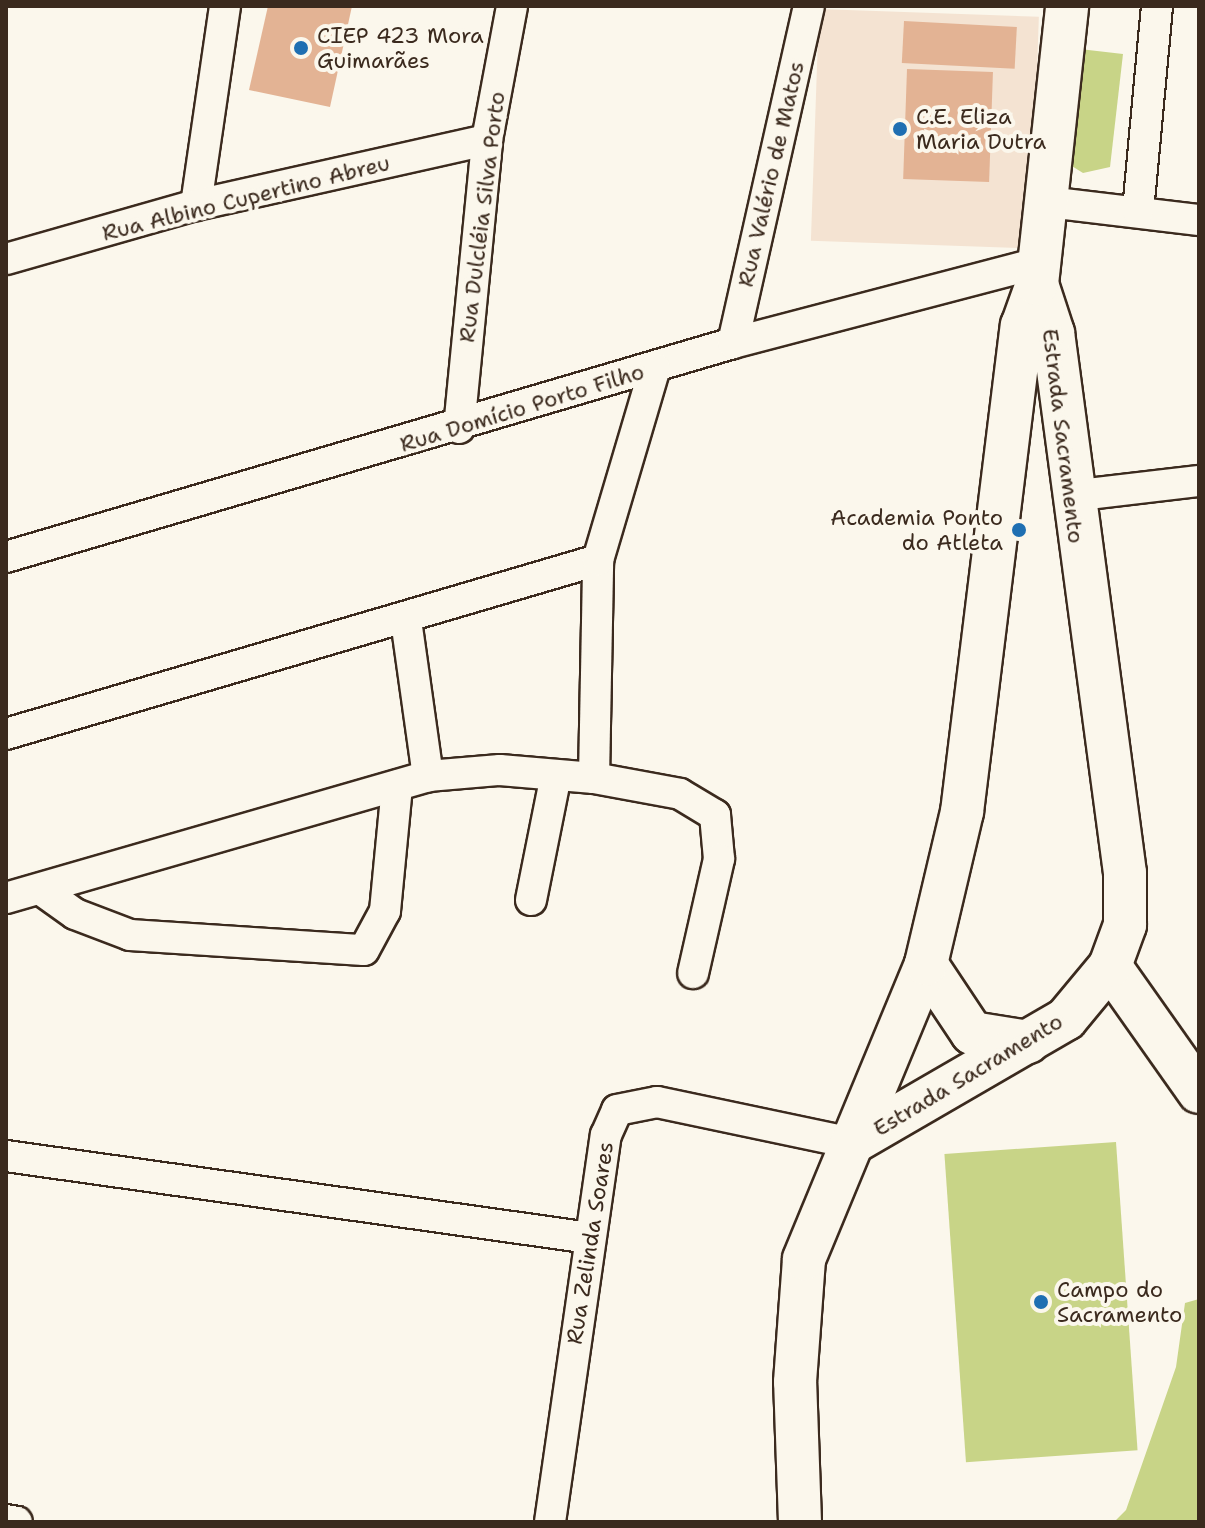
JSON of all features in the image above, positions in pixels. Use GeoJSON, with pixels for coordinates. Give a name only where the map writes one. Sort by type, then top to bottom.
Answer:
{"type":"FeatureCollection","features":[{"type":"Feature","properties":{"kind":"main road","name":"Estrada Sacramento"},"geometry":{"type":"LineString","coordinates":[[852,1143],[926,964],[962,812],[1022,326],[1038,274],[1067,6]]}},
{"type":"Feature","properties":{"kind":"main road","name":"Estrada Sacramento"},"geometry":{"type":"LineString","coordinates":[[852,1143],[1066,1019],[1110,966],[1125,925],[1125,873],[1071,496],[1053,333],[1038,274]]}},
{"type":"Feature","properties":{"kind":"main road"},"geometry":{"type":"LineString","coordinates":[[926,964],[972,1033],[1028,1042]]}},
{"type":"Feature","properties":{"kind":"main road"},"geometry":{"type":"LineString","coordinates":[[1110,966],[1199,1092]]}},
{"type":"Feature","properties":{"kind":"main road"},"geometry":{"type":"LineString","coordinates":[[800,1522],[796,1315],[804,1259],[852,1143]]}},
{"type":"Feature","properties":{"kind":"street"},"geometry":{"type":"LineString","coordinates":[[196,205],[225,6]]}},
{"type":"Feature","properties":{"kind":"street","name":"Rua Dulcléia Silva Porto"},"geometry":{"type":"LineString","coordinates":[[459,428],[487,140],[512,6]]}},
{"type":"Feature","properties":{"kind":"street","name":"Rua Valério de Matos"},"geometry":{"type":"LineString","coordinates":[[733,343],[809,6]]}},
{"type":"Feature","properties":{"kind":"street"},"geometry":{"type":"LineString","coordinates":[[1138,211],[1157,6]]}},
{"type":"Feature","properties":{"kind":"street","name":"Rua Albino Cupertino Abreu"},"geometry":{"type":"LineString","coordinates":[[6,259],[196,205],[487,140]]}},
{"type":"Feature","properties":{"kind":"street"},"geometry":{"type":"LineString","coordinates":[[1047,202],[1199,220]]}},
{"type":"Feature","properties":{"kind":"street","name":"Rua Domício Porto Filho"},"geometry":{"type":"LineString","coordinates":[[6,557],[459,428],[733,343],[1038,274]]}},
{"type":"Feature","properties":{"kind":"street"},"geometry":{"type":"LineString","coordinates":[[594,778],[598,560],[655,368]]}},
{"type":"Feature","properties":{"kind":"street"},"geometry":{"type":"LineString","coordinates":[[1071,496],[1199,481]]}},
{"type":"Feature","properties":{"kind":"street"},"geometry":{"type":"LineString","coordinates":[[6,734],[406,620],[598,560]]}},
{"type":"Feature","properties":{"kind":"street"},"geometry":{"type":"LineString","coordinates":[[406,620],[428,776]]}},
{"type":"Feature","properties":{"kind":"street"},"geometry":{"type":"LineString","coordinates":[[531,900],[556,775]]}},
{"type":"Feature","properties":{"kind":"street"},"geometry":{"type":"LineString","coordinates":[[6,898],[428,776],[556,775],[594,778],[680,794],[715,815],[719,859],[693,973]]}},
{"type":"Feature","properties":{"kind":"street"},"geometry":{"type":"LineString","coordinates":[[40,889],[75,914],[130,935],[364,950],[385,911],[397,786]]}},
{"type":"Feature","properties":{"kind":"street","name":"Rua Zelinda Soares"},"geometry":{"type":"LineString","coordinates":[[550,1522],[606,1135],[617,1110],[635,1102],[852,1143]]}},
{"type":"Feature","properties":{"kind":"street"},"geometry":{"type":"LineString","coordinates":[[6,1156],[590,1238]]}},
{"type":"Feature","properties":{"kind":"street"},"geometry":{"type":"LineString","coordinates":[[6,1520],[17,1522]]}},
{"type":"Feature","properties":{"kind":"shaded area"},"geometry":{"type":"Polygon","coordinates":[[[819,9],[1039,17],[1031,249],[811,241],[819,9]]]}},
{"type":"Feature","properties":{"kind":"green space"},"geometry":{"type":"Polygon","coordinates":[[[1071,48],[1123,54],[1110,167],[1083,173],[1059,158],[1071,48]]]}},
{"type":"Feature","properties":{"kind":"green space","name":"Campo do Sacramento"},"geometry":{"type":"Polygon","coordinates":[[[1116,1142],[1138,1450],[966,1462],[944,1154],[1116,1142]]]}},
{"type":"Feature","properties":{"kind":"green space"},"geometry":{"type":"Polygon","coordinates":[[[1199,1299],[1199,1522],[1114,1522],[1126,1510],[1176,1367],[1185,1303],[1199,1299]]]}},
{"type":"Feature","properties":{"kind":"building","name":"CIEP 423 Mora Guimarães"},"geometry":{"type":"Polygon","coordinates":[[[268,6],[352,6],[330,107],[249,90],[268,6]]]}},
{"type":"Feature","properties":{"kind":"building"},"geometry":{"type":"Polygon","coordinates":[[[904,21],[1017,27],[1015,69],[902,63],[904,21]]]}},
{"type":"Feature","properties":{"kind":"building"},"geometry":{"type":"Polygon","coordinates":[[[907,69],[993,72],[989,182],[903,179],[907,69]]]}},
{"type":"Feature","properties":{"kind":"place","name":"CIEP 423 Mora Guimarães"},"geometry":{"type":"Point","coordinates":[301,48]}},
{"type":"Feature","properties":{"kind":"place","name":"C.E. Eliza Maria Dutra"},"geometry":{"type":"Point","coordinates":[900,129]}},
{"type":"Feature","properties":{"kind":"place","name":"Academia Ponto do Atleta"},"geometry":{"type":"Point","coordinates":[1019,530]}},
{"type":"Feature","properties":{"kind":"place","name":"Campo do Sacramento"},"geometry":{"type":"Point","coordinates":[1041,1302]}}]}
